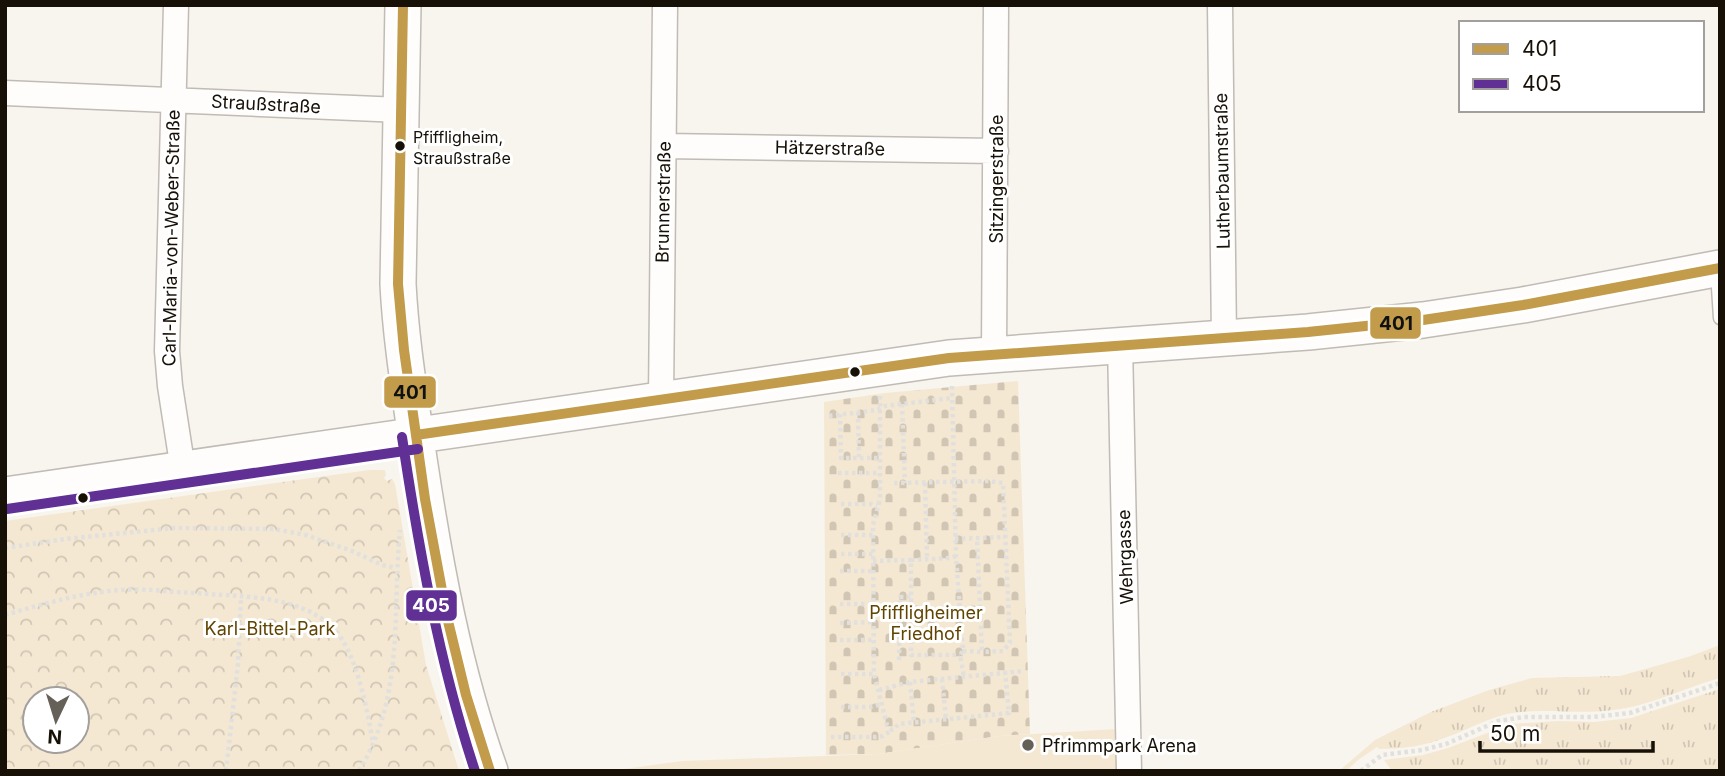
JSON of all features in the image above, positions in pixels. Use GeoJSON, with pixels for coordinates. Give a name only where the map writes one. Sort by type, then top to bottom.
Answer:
{"type":"FeatureCollection","features":[{"type":"Feature","properties":{"kind":"street","name":"Carl-Maria-von-Weber-Straße"},"geometry":{"type":"LineString","coordinates":[[176,5],[167,351],[183,470]]}},
{"type":"Feature","properties":{"kind":"street"},"geometry":{"type":"LineString","coordinates":[[403,5],[398,284],[426,508],[454,654],[490,771]]}},
{"type":"Feature","properties":{"kind":"street","name":"Brunnerstraße"},"geometry":{"type":"LineString","coordinates":[[661,399],[665,5]]}},
{"type":"Feature","properties":{"kind":"street","name":"Sitzingerstraße"},"geometry":{"type":"LineString","coordinates":[[994,354],[996,5]]}},
{"type":"Feature","properties":{"kind":"street","name":"Lutherbaumstraße"},"geometry":{"type":"LineString","coordinates":[[1220,5],[1224,338]]}},
{"type":"Feature","properties":{"kind":"street","name":"Straußstraße"},"geometry":{"type":"LineString","coordinates":[[5,93],[401,110]]}},
{"type":"Feature","properties":{"kind":"street","name":"Hätzerstraße"},"geometry":{"type":"LineString","coordinates":[[664,146],[996,151]]}},
{"type":"Feature","properties":{"kind":"street"},"geometry":{"type":"LineString","coordinates":[[5,495],[876,368],[994,354],[1308,332],[1423,320],[1523,305],[1718,268]]}},
{"type":"Feature","properties":{"kind":"street","name":"Wehrgasse"},"geometry":{"type":"LineString","coordinates":[[1119,344],[1129,771]]}},
{"type":"Feature","properties":{"kind":"lane"},"geometry":{"type":"LineString","coordinates":[[1718,268],[1720,318]]}},
{"type":"Feature","properties":{"kind":"path"},"geometry":{"type":"LineString","coordinates":[[949,359],[956,556],[964,677]]}},
{"type":"Feature","properties":{"kind":"path"},"geometry":{"type":"LineString","coordinates":[[876,368],[881,408],[880,499],[873,535],[874,674],[887,725],[892,730]]}},
{"type":"Feature","properties":{"kind":"path"},"geometry":{"type":"LineString","coordinates":[[829,416],[952,398]]}},
{"type":"Feature","properties":{"kind":"path"},"geometry":{"type":"LineString","coordinates":[[902,404],[905,483]]}},
{"type":"Feature","properties":{"kind":"path"},"geometry":{"type":"LineString","coordinates":[[858,412],[859,458]]}},
{"type":"Feature","properties":{"kind":"path"},"geometry":{"type":"LineString","coordinates":[[840,414],[841,458],[880,458]]}},
{"type":"Feature","properties":{"kind":"path"},"geometry":{"type":"LineString","coordinates":[[838,473],[880,473]]}},
{"type":"Feature","properties":{"kind":"path"},"geometry":{"type":"LineString","coordinates":[[894,483],[1003,482],[1010,643],[1003,651],[911,655],[911,560]]}},
{"type":"Feature","properties":{"kind":"path"},"geometry":{"type":"LineString","coordinates":[[925,483],[927,559]]}},
{"type":"Feature","properties":{"kind":"path"},"geometry":{"type":"LineString","coordinates":[[841,504],[877,506]]}},
{"type":"Feature","properties":{"kind":"path"},"geometry":{"type":"LineString","coordinates":[[359,771],[384,716],[393,675],[396,568],[401,524]]}},
{"type":"Feature","properties":{"kind":"path"},"geometry":{"type":"LineString","coordinates":[[5,548],[174,528],[274,529],[306,535],[396,568]]}},
{"type":"Feature","properties":{"kind":"path"},"geometry":{"type":"LineString","coordinates":[[841,535],[873,535]]}},
{"type":"Feature","properties":{"kind":"path"},"geometry":{"type":"LineString","coordinates":[[956,539],[1005,537]]}},
{"type":"Feature","properties":{"kind":"path"},"geometry":{"type":"LineString","coordinates":[[976,538],[982,652]]}},
{"type":"Feature","properties":{"kind":"path"},"geometry":{"type":"LineString","coordinates":[[841,554],[874,554]]}},
{"type":"Feature","properties":{"kind":"path"},"geometry":{"type":"LineString","coordinates":[[873,561],[956,556]]}},
{"type":"Feature","properties":{"kind":"path"},"geometry":{"type":"LineString","coordinates":[[840,571],[874,571]]}},
{"type":"Feature","properties":{"kind":"path"},"geometry":{"type":"LineString","coordinates":[[5,615],[77,597],[119,590],[241,597],[282,603],[306,610],[332,627],[342,639],[354,668],[373,743]]}},
{"type":"Feature","properties":{"kind":"path"},"geometry":{"type":"LineString","coordinates":[[226,771],[238,664],[241,597]]}},
{"type":"Feature","properties":{"kind":"path"},"geometry":{"type":"LineString","coordinates":[[899,660],[900,597],[911,597]]}},
{"type":"Feature","properties":{"kind":"path"},"geometry":{"type":"LineString","coordinates":[[840,604],[874,604]]}},
{"type":"Feature","properties":{"kind":"path"},"geometry":{"type":"LineString","coordinates":[[840,623],[874,622]]}},
{"type":"Feature","properties":{"kind":"path"},"geometry":{"type":"LineString","coordinates":[[840,640],[874,640]]}},
{"type":"Feature","properties":{"kind":"path"},"geometry":{"type":"LineString","coordinates":[[878,690],[910,682],[1024,671]]}},
{"type":"Feature","properties":{"kind":"path"},"geometry":{"type":"LineString","coordinates":[[831,737],[876,737],[883,736],[899,724],[1009,713],[1006,672]]}},
{"type":"Feature","properties":{"kind":"path"},"geometry":{"type":"LineString","coordinates":[[841,674],[874,674]]}},
{"type":"Feature","properties":{"kind":"path"},"geometry":{"type":"LineString","coordinates":[[942,679],[946,719]]}},
{"type":"Feature","properties":{"kind":"path"},"geometry":{"type":"LineString","coordinates":[[910,682],[914,723]]}},
{"type":"Feature","properties":{"kind":"path"},"geometry":{"type":"LineString","coordinates":[[1361,771],[1382,755],[1446,744],[1498,722],[1524,717],[1593,717],[1629,713],[1720,683]]}},
{"type":"Feature","properties":{"kind":"path"},"geometry":{"type":"LineString","coordinates":[[841,707],[870,707],[882,704]]}},
{"type":"Feature","properties":{"kind":"green space","name":"Pfiffligheimer Friedhof"},"geometry":{"type":"Polygon","coordinates":[[[1018,381],[1030,734],[878,754],[826,755],[824,402],[885,393],[1018,381]]]}},
{"type":"Feature","properties":{"kind":"green space"},"geometry":{"type":"Polygon","coordinates":[[[363,458],[363,464],[77,504],[76,499],[363,458]]]}},
{"type":"Feature","properties":{"kind":"green space","name":"Karl-Bittel-Park"},"geometry":{"type":"Polygon","coordinates":[[[369,470],[385,470],[384,478],[387,481],[392,479],[426,665],[459,771],[5,771],[5,521],[369,470]]]}},
{"type":"Feature","properties":{"kind":"green space"},"geometry":{"type":"Polygon","coordinates":[[[1720,645],[1720,678],[1654,701],[1600,711],[1533,711],[1507,714],[1430,743],[1396,748],[1377,747],[1346,771],[1339,771],[1375,740],[1431,712],[1489,690],[1532,678],[1620,676],[1720,645]]]}},
{"type":"Feature","properties":{"kind":"green space"},"geometry":{"type":"Polygon","coordinates":[[[1720,689],[1720,771],[1392,771],[1384,760],[1423,755],[1448,748],[1511,724],[1594,722],[1631,718],[1720,689]]]}},
{"type":"Feature","properties":{"kind":"green space","name":"Pfrimmpark Arena"},"geometry":{"type":"Polygon","coordinates":[[[1117,729],[1117,771],[610,771],[682,761],[878,754],[999,736],[1117,729]]]}},
{"type":"Feature","properties":{"kind":"transit line","name":"401"},"geometry":{"type":"LineString","coordinates":[[403,5],[398,284],[404,350],[425,499],[447,617],[466,695],[490,771]]}},
{"type":"Feature","properties":{"kind":"transit line","name":"401"},"geometry":{"type":"LineString","coordinates":[[416,435],[949,358],[1308,332],[1423,320],[1523,305],[1720,268]]}},
{"type":"Feature","properties":{"kind":"transit line","name":"405"},"geometry":{"type":"LineString","coordinates":[[402,437],[431,606],[475,771]]}},
{"type":"Feature","properties":{"kind":"transit line","name":"405"},"geometry":{"type":"LineString","coordinates":[[7,509],[418,449]]}},
{"type":"Feature","properties":{"kind":"place","name":"Pfiffligheim, Straußstraße"},"geometry":{"type":"Point","coordinates":[400,146]}},
{"type":"Feature","properties":{"kind":"place","name":"Pfrimmpark Arena"},"geometry":{"type":"Point","coordinates":[1028,745]}}]}
